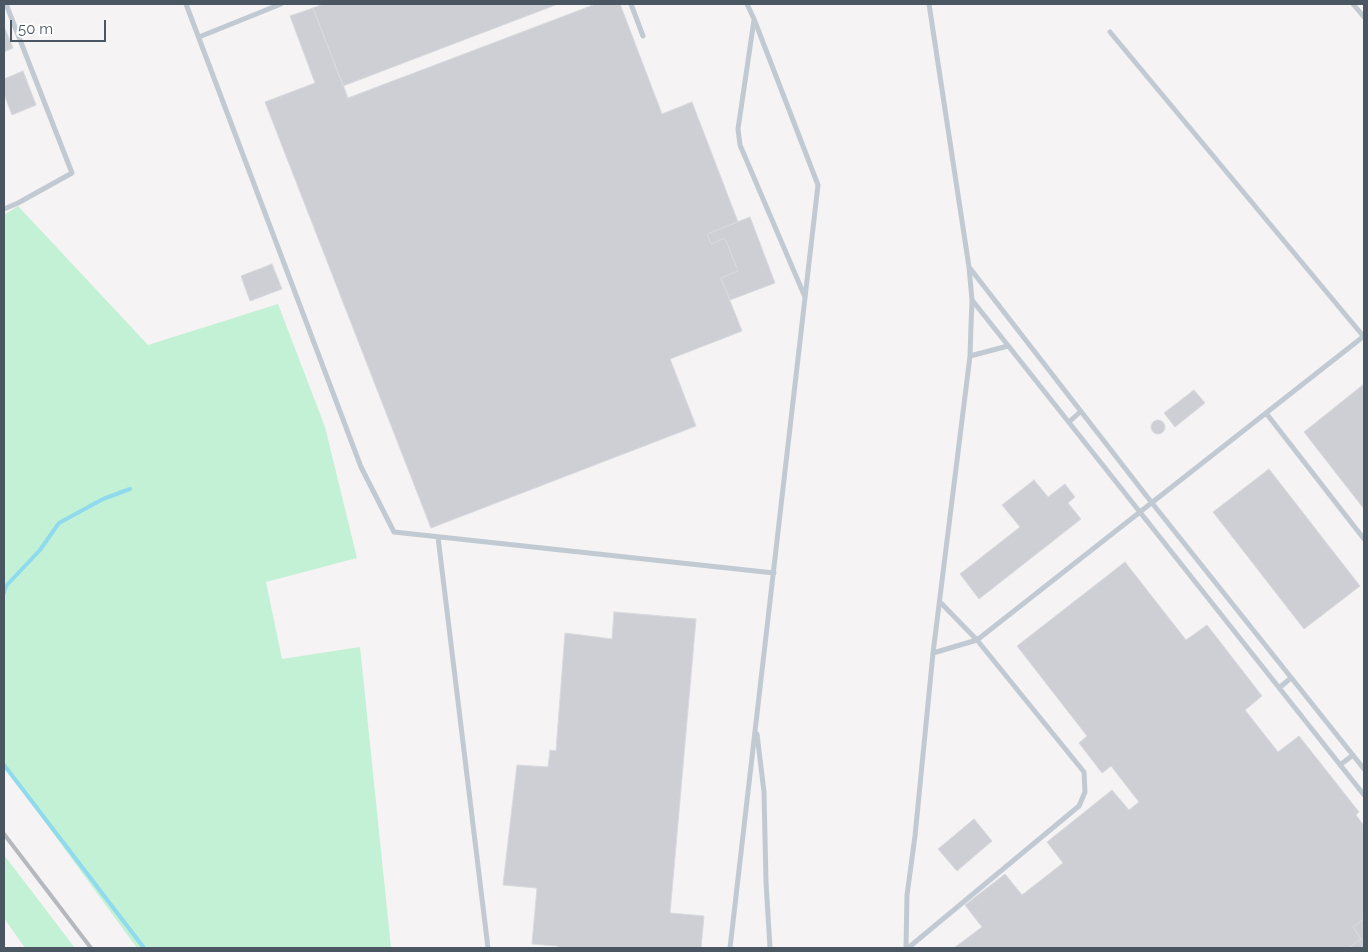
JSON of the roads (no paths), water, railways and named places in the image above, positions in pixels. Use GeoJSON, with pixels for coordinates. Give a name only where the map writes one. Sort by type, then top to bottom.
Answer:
{"type":"FeatureCollection","features":[{"type":"Feature","properties":{"kind":"lane"},"geometry":{"type":"LineString","coordinates":[[4,209],[72,173],[6,4]]}},
{"type":"Feature","properties":{"kind":"lane"},"geometry":{"type":"LineString","coordinates":[[186,4],[361,467],[394,532],[774,572]]}},
{"type":"Feature","properties":{"kind":"lane"},"geometry":{"type":"LineString","coordinates":[[199,37],[281,4]]}},
{"type":"Feature","properties":{"kind":"lane"},"geometry":{"type":"LineString","coordinates":[[631,4],[643,36]]}},
{"type":"Feature","properties":{"kind":"lane"},"geometry":{"type":"LineString","coordinates":[[730,948],[818,185],[747,4]]}},
{"type":"Feature","properties":{"kind":"lane"},"geometry":{"type":"LineString","coordinates":[[907,948],[907,895],[933,653],[970,356],[972,300],[969,267],[928,4]]}},
{"type":"Feature","properties":{"kind":"lane"},"geometry":{"type":"LineString","coordinates":[[1353,4],[1364,17]]}},
{"type":"Feature","properties":{"kind":"lane"},"geometry":{"type":"LineString","coordinates":[[754,18],[738,129],[740,145],[805,298]]}},
{"type":"Feature","properties":{"kind":"lane"},"geometry":{"type":"LineString","coordinates":[[933,653],[977,640],[1364,336],[1110,32]]}},
{"type":"Feature","properties":{"kind":"lane"},"geometry":{"type":"LineString","coordinates":[[969,267],[1080,412],[1364,769]]}},
{"type":"Feature","properties":{"kind":"lane"},"geometry":{"type":"LineString","coordinates":[[972,300],[1364,795]]}},
{"type":"Feature","properties":{"kind":"lane"},"geometry":{"type":"LineString","coordinates":[[970,356],[1008,346]]}},
{"type":"Feature","properties":{"kind":"lane"},"geometry":{"type":"LineString","coordinates":[[1069,422],[1080,412]]}},
{"type":"Feature","properties":{"kind":"lane"},"geometry":{"type":"LineString","coordinates":[[1266,413],[1364,540]]}},
{"type":"Feature","properties":{"kind":"lane"},"geometry":{"type":"LineString","coordinates":[[438,537],[488,948]]}},
{"type":"Feature","properties":{"kind":"lane"},"geometry":{"type":"LineString","coordinates":[[907,948],[1079,806],[1086,792],[1084,772],[977,640],[940,602]]}},
{"type":"Feature","properties":{"kind":"lane"},"geometry":{"type":"LineString","coordinates":[[1279,688],[1290,678]]}},
{"type":"Feature","properties":{"kind":"lane"},"geometry":{"type":"LineString","coordinates":[[756,725],[764,792],[770,948]]}},
{"type":"Feature","properties":{"kind":"lane"},"geometry":{"type":"LineString","coordinates":[[1340,765],[1353,755]]}},
{"type":"Feature","properties":{"kind":"waterway"},"geometry":{"type":"LineString","coordinates":[[4,593],[6,586],[40,550],[59,523],[103,499],[130,489]]}},
{"type":"Feature","properties":{"kind":"waterway"},"geometry":{"type":"LineString","coordinates":[[4,765],[144,948]]}},
{"type":"Feature","properties":{"kind":"railway"},"geometry":{"type":"LineString","coordinates":[[4,834],[91,948]]}}]}
